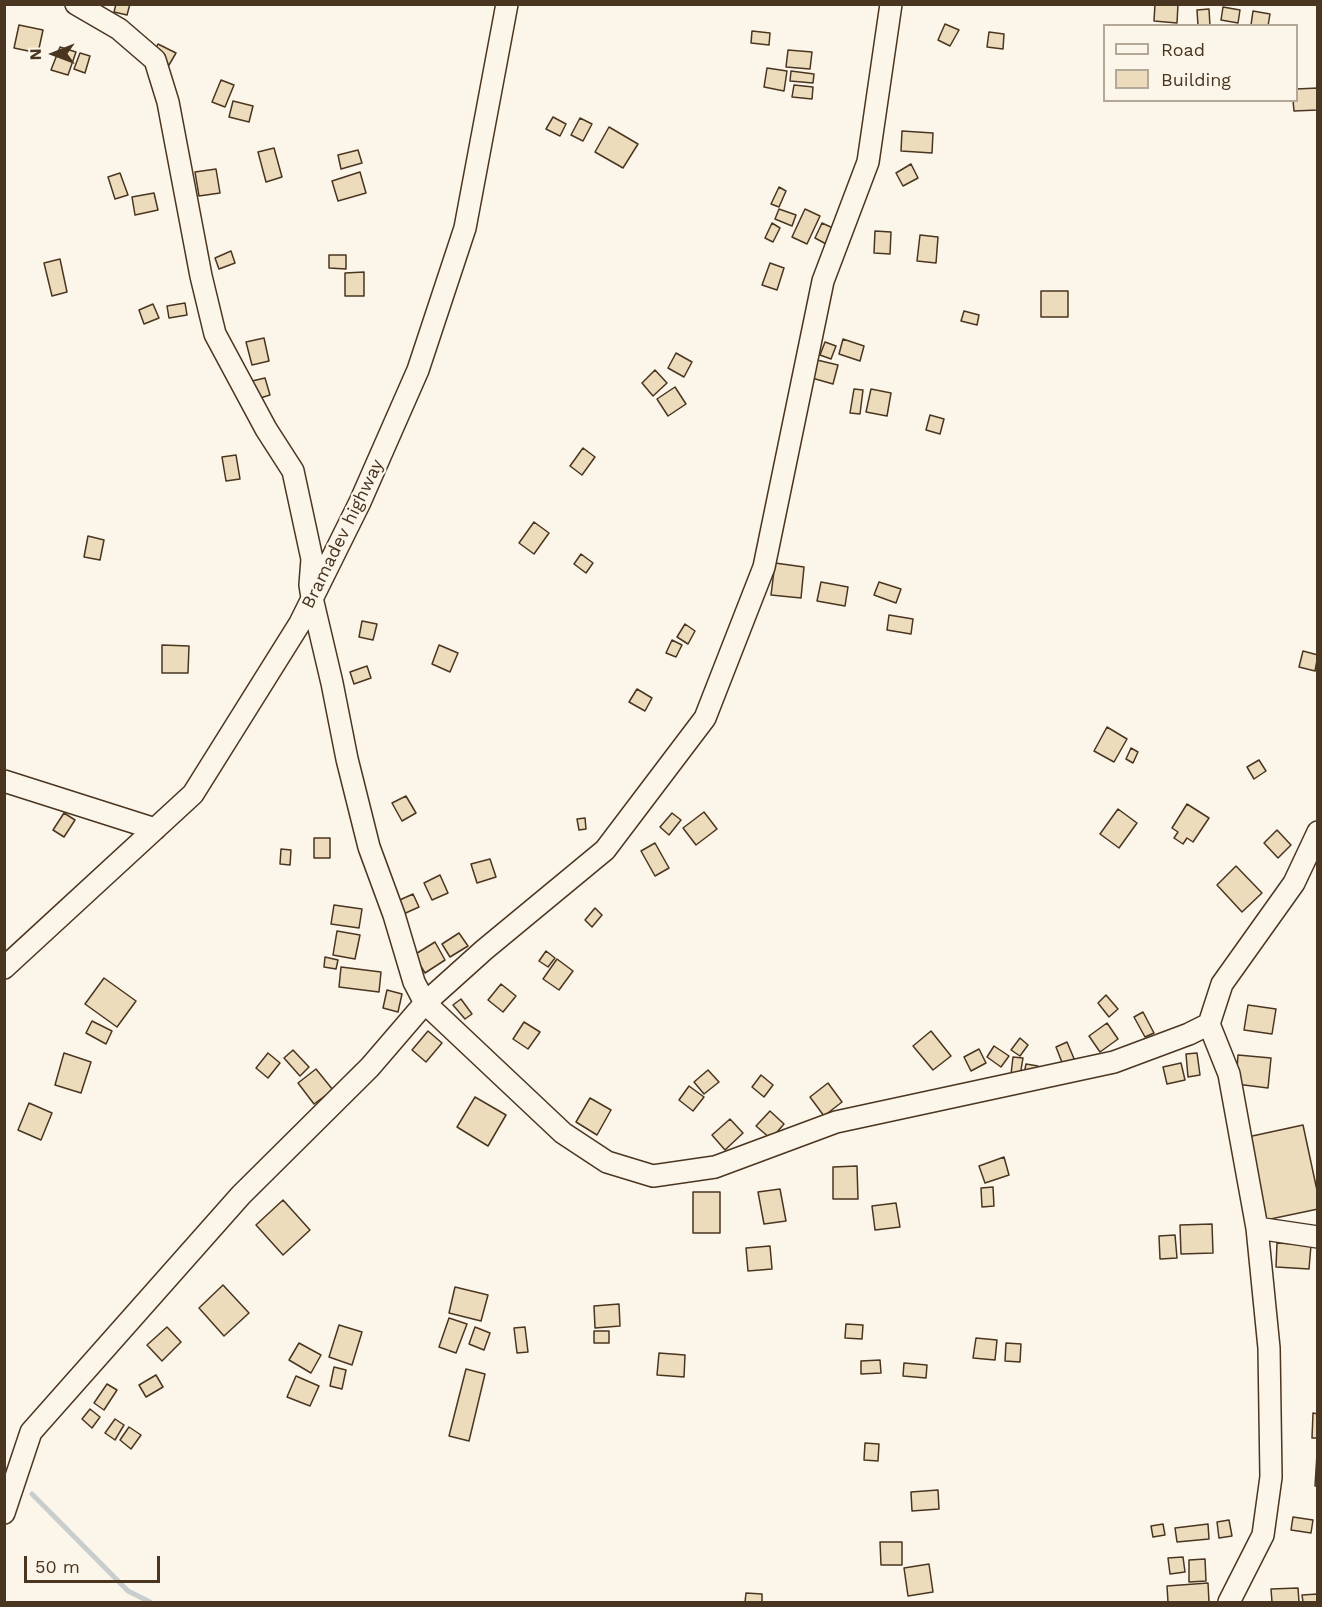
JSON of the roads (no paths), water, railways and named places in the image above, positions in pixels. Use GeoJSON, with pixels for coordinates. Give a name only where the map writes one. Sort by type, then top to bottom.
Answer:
{"type":"FeatureCollection","features":[{"type":"Feature","properties":{"kind":"street"},"geometry":{"type":"LineString","coordinates":[[76,4],[119,29],[155,60],[168,102],[201,276],[215,334],[266,429],[293,471],[312,559],[310,585],[312,598],[347,759],[369,847],[394,915],[414,982],[425,1003],[563,1134],[607,1162],[653,1176],[714,1167],[836,1122],[1114,1062],[1189,1034],[1209,1024]]}},
{"type":"Feature","properties":{"kind":"street","name":"Bramadev highway"},"geometry":{"type":"LineString","coordinates":[[4,968],[193,794],[300,622],[360,502],[422,360],[465,228],[507,4]]}},
{"type":"Feature","properties":{"kind":"street"},"geometry":{"type":"LineString","coordinates":[[4,1513],[31,1432],[241,1195],[370,1067],[425,1003],[483,950],[605,850],[705,718],[764,567],[823,280],[868,162],[891,4]]}},
{"type":"Feature","properties":{"kind":"street"},"geometry":{"type":"LineString","coordinates":[[4,782],[155,829]]}},
{"type":"Feature","properties":{"kind":"street"},"geometry":{"type":"LineString","coordinates":[[1229,1602],[1263,1535],[1271,1476],[1269,1348],[1257,1228],[1229,1074],[1209,1024],[1222,984],[1294,883],[1317,832]]}},
{"type":"Feature","properties":{"kind":"street"},"geometry":{"type":"LineString","coordinates":[[1257,1228],[1317,1237]]}},
{"type":"Feature","properties":{"kind":"waterway"},"geometry":{"type":"LineString","coordinates":[[4,1468],[7,1471]]}},
{"type":"Feature","properties":{"kind":"waterway"},"geometry":{"type":"LineString","coordinates":[[32,1494],[128,1591],[150,1602]]}}]}
